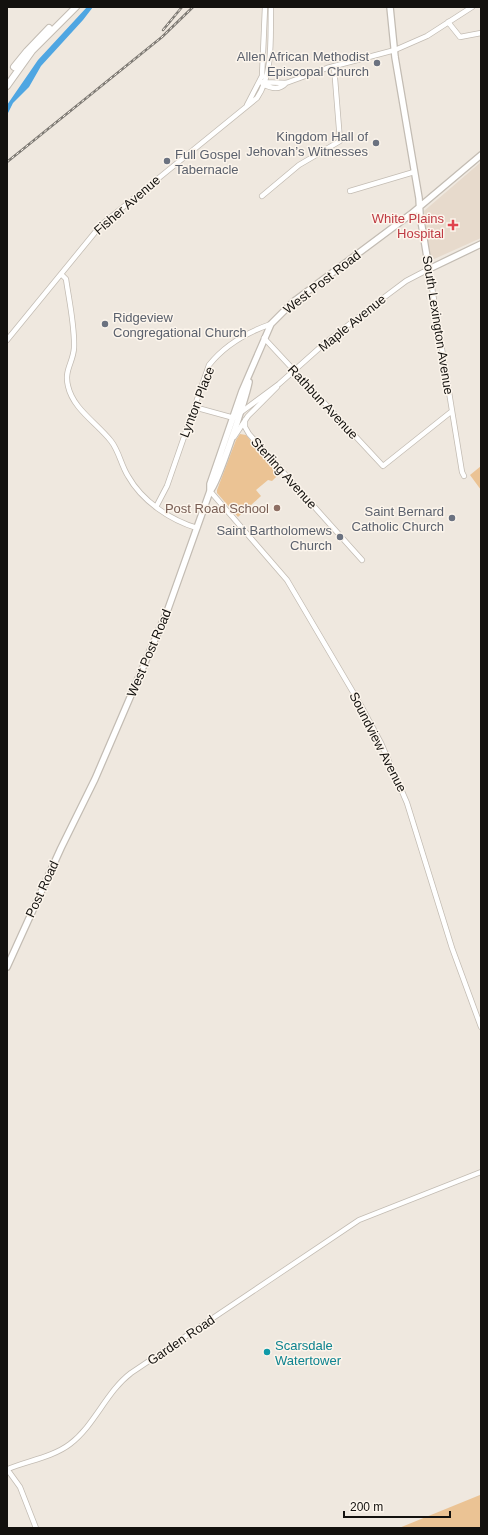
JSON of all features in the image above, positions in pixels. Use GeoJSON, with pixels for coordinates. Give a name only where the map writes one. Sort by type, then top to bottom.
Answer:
{"type":"FeatureCollection","features":[{"type":"Feature","properties":{"kind":"highway"},"geometry":{"type":"LineString","coordinates":[[7,78],[27,51],[70,7]]}},
{"type":"Feature","properties":{"kind":"highway"},"geometry":{"type":"LineString","coordinates":[[7,86],[28,56],[76,7]]}},
{"type":"Feature","properties":{"kind":"main road","name":"South Lexington Avenue"},"geometry":{"type":"LineString","coordinates":[[390,7],[394,50],[429,269]]}},
{"type":"Feature","properties":{"kind":"main road","name":"West Post Road"},"geometry":{"type":"LineString","coordinates":[[210,491],[214,488],[240,413],[250,376],[264,338],[271,324],[294,302],[420,207],[481,155]]}},
{"type":"Feature","properties":{"kind":"main road","name":"Maple Avenue"},"geometry":{"type":"LineString","coordinates":[[429,269],[481,244]]}},
{"type":"Feature","properties":{"kind":"main road","name":"West Post Road"},"geometry":{"type":"LineString","coordinates":[[79,812],[96,780],[168,609],[210,491],[210,484],[242,391],[250,376]]}},
{"type":"Feature","properties":{"kind":"main road","name":"Post Road"},"geometry":{"type":"LineString","coordinates":[[7,967],[79,812]]}},
{"type":"Feature","properties":{"kind":"street"},"geometry":{"type":"LineString","coordinates":[[263,83],[265,7]]}},
{"type":"Feature","properties":{"kind":"street"},"geometry":{"type":"LineString","coordinates":[[263,83],[268,72],[271,7]]}},
{"type":"Feature","properties":{"kind":"street"},"geometry":{"type":"LineString","coordinates":[[263,83],[274,88],[282,86],[286,83],[334,66],[394,50],[422,38],[472,7]]}},
{"type":"Feature","properties":{"kind":"street"},"geometry":{"type":"LineString","coordinates":[[448,22],[460,37],[481,33]]}},
{"type":"Feature","properties":{"kind":"street"},"geometry":{"type":"LineString","coordinates":[[262,196],[300,165],[340,141],[334,66]]}},
{"type":"Feature","properties":{"kind":"street","name":"Fisher Avenue"},"geometry":{"type":"LineString","coordinates":[[7,340],[101,225],[247,105],[263,83]]}},
{"type":"Feature","properties":{"kind":"street"},"geometry":{"type":"LineString","coordinates":[[350,191],[414,172]]}},
{"type":"Feature","properties":{"kind":"street","name":"Maple Avenue"},"geometry":{"type":"LineString","coordinates":[[233,419],[279,384],[378,302],[406,281],[429,269]]}},
{"type":"Feature","properties":{"kind":"street","name":"South Lexington Avenue"},"geometry":{"type":"LineString","coordinates":[[429,269],[462,472],[464,476]]}},
{"type":"Feature","properties":{"kind":"street"},"geometry":{"type":"LineString","coordinates":[[61,274],[66,279],[74,341],[73,354],[67,372],[69,391],[77,404],[112,443],[127,476],[137,490],[156,507],[183,523],[197,528]]}},
{"type":"Feature","properties":{"kind":"street","name":"Lynton Place"},"geometry":{"type":"LineString","coordinates":[[156,507],[167,486],[204,376],[216,357],[228,347],[257,329],[271,324]]}},
{"type":"Feature","properties":{"kind":"street","name":"Rathbun Avenue"},"geometry":{"type":"LineString","coordinates":[[264,338],[383,466],[452,411]]}},
{"type":"Feature","properties":{"kind":"street"},"geometry":{"type":"LineString","coordinates":[[226,452],[245,420],[279,384]]}},
{"type":"Feature","properties":{"kind":"street"},"geometry":{"type":"LineString","coordinates":[[194,407],[233,419]]}},
{"type":"Feature","properties":{"kind":"street","name":"Sterling Avenue"},"geometry":{"type":"LineString","coordinates":[[245,420],[245,427],[249,434],[362,560]]}},
{"type":"Feature","properties":{"kind":"street"},"geometry":{"type":"LineString","coordinates":[[236,434],[240,431],[249,434]]}},
{"type":"Feature","properties":{"kind":"street","name":"Soundview Avenue"},"geometry":{"type":"LineString","coordinates":[[210,491],[287,580],[360,704],[381,743],[408,804],[452,948],[481,1026]]}},
{"type":"Feature","properties":{"kind":"street","name":"Garden Road"},"geometry":{"type":"LineString","coordinates":[[7,1469],[66,1447],[82,1432],[118,1384],[131,1373],[365,1217],[481,1172]]}},
{"type":"Feature","properties":{"kind":"street"},"geometry":{"type":"LineString","coordinates":[[7,1469],[20,1487],[36,1528]]}},
{"type":"Feature","properties":{"kind":"shaded area","name":"White Plains Hospital"},"geometry":{"type":"Polygon","coordinates":[[[481,162],[481,238],[432,260],[430,257],[424,211],[481,162]]]}},
{"type":"Feature","properties":{"kind":"shaded area"},"geometry":{"type":"Polygon","coordinates":[[[240,434],[246,435],[279,474],[272,481],[268,480],[256,490],[261,496],[238,517],[217,493],[217,490],[236,440],[240,434]]]}},
{"type":"Feature","properties":{"kind":"shaded area"},"geometry":{"type":"Polygon","coordinates":[[[481,466],[481,490],[470,475],[481,466]]]}},
{"type":"Feature","properties":{"kind":"shaded area"},"geometry":{"type":"Polygon","coordinates":[[[480,1495],[481,1528],[399,1528],[480,1495]]]}},
{"type":"Feature","properties":{"kind":"water"},"geometry":{"type":"Polygon","coordinates":[[[87,7],[93,7],[41,66],[29,87],[13,103],[7,115],[7,105],[38,60],[87,7]]]}},
{"type":"Feature","properties":{"kind":"railway"},"geometry":{"type":"LineString","coordinates":[[163,30],[182,7]]}},
{"type":"Feature","properties":{"kind":"railway"},"geometry":{"type":"LineString","coordinates":[[7,162],[162,37],[193,7]]}},
{"type":"Feature","properties":{"kind":"place","name":"Allen African Methodist Episcopal Church"},"geometry":{"type":"Point","coordinates":[377,63]}},
{"type":"Feature","properties":{"kind":"place","name":"Kingdom Hall of Jehovah’s Witnesses"},"geometry":{"type":"Point","coordinates":[376,143]}},
{"type":"Feature","properties":{"kind":"place","name":"Full Gospel Tabernacle"},"geometry":{"type":"Point","coordinates":[167,161]}},
{"type":"Feature","properties":{"kind":"place","name":"White Plains Hospital"},"geometry":{"type":"Point","coordinates":[453,225]}},
{"type":"Feature","properties":{"kind":"place","name":"Ridgeview Congregational Church"},"geometry":{"type":"Point","coordinates":[105,324]}},
{"type":"Feature","properties":{"kind":"place","name":"Post Road School"},"geometry":{"type":"Point","coordinates":[277,508]}},
{"type":"Feature","properties":{"kind":"place","name":"Saint Bernard Catholic Church"},"geometry":{"type":"Point","coordinates":[452,518]}},
{"type":"Feature","properties":{"kind":"place","name":"Saint Bartholomews Church"},"geometry":{"type":"Point","coordinates":[340,537]}},
{"type":"Feature","properties":{"kind":"place","name":"Scarsdale Watertower"},"geometry":{"type":"Point","coordinates":[267,1352]}}]}
